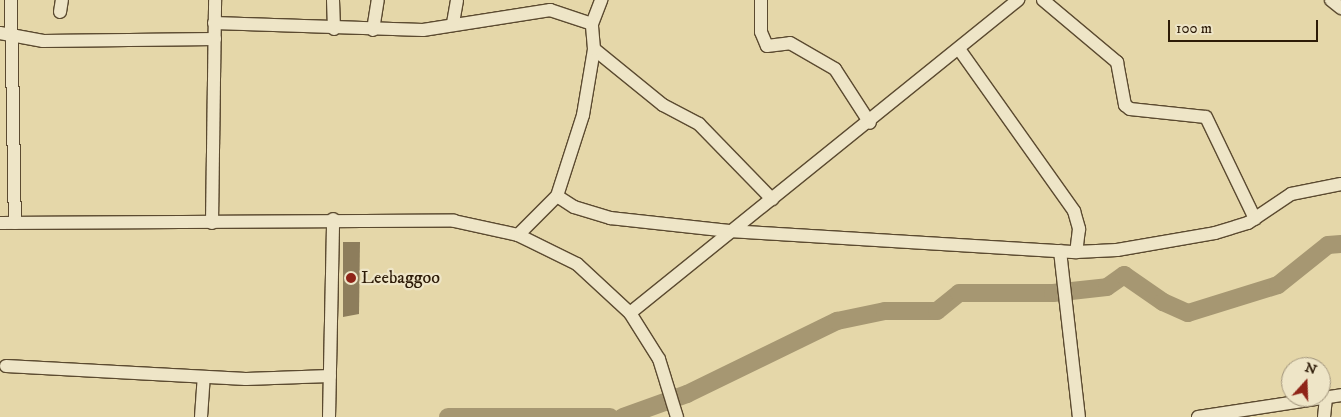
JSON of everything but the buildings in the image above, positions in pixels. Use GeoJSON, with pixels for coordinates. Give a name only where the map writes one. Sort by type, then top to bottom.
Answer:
{"type":"FeatureCollection","features":[{"type":"Feature","properties":{"kind":"street"},"geometry":{"type":"LineString","coordinates":[[11,0],[15,223]]}},
{"type":"Feature","properties":{"kind":"street"},"geometry":{"type":"LineString","coordinates":[[212,223],[215,0]]}},
{"type":"Feature","properties":{"kind":"street"},"geometry":{"type":"LineString","coordinates":[[333,0],[334,29]]}},
{"type":"Feature","properties":{"kind":"street"},"geometry":{"type":"LineString","coordinates":[[373,30],[378,0]]}},
{"type":"Feature","properties":{"kind":"street"},"geometry":{"type":"LineString","coordinates":[[453,23],[457,0]]}},
{"type":"Feature","properties":{"kind":"street"},"geometry":{"type":"LineString","coordinates":[[518,235],[557,196],[583,116],[594,49],[592,24],[601,0]]}},
{"type":"Feature","properties":{"kind":"street"},"geometry":{"type":"LineString","coordinates":[[762,0],[761,32],[767,46],[790,43],[835,69],[870,123]]}},
{"type":"Feature","properties":{"kind":"street"},"geometry":{"type":"LineString","coordinates":[[630,313],[729,231],[870,123],[1018,0]]}},
{"type":"Feature","properties":{"kind":"street"},"geometry":{"type":"LineString","coordinates":[[1043,0],[1118,62],[1130,109],[1206,117],[1255,219]]}},
{"type":"Feature","properties":{"kind":"street"},"geometry":{"type":"LineString","coordinates":[[1331,0],[1341,8]]}},
{"type":"Feature","properties":{"kind":"street"},"geometry":{"type":"LineString","coordinates":[[214,23],[334,29],[423,30],[453,23],[550,10],[592,24]]}},
{"type":"Feature","properties":{"kind":"street"},"geometry":{"type":"LineString","coordinates":[[0,33],[13,33],[43,41],[215,39]]}},
{"type":"Feature","properties":{"kind":"street"},"geometry":{"type":"LineString","coordinates":[[594,49],[663,105],[699,124],[772,199]]}},
{"type":"Feature","properties":{"kind":"street"},"geometry":{"type":"LineString","coordinates":[[959,49],[1074,211],[1079,229],[1076,252]]}},
{"type":"Feature","properties":{"kind":"street"},"geometry":{"type":"LineString","coordinates":[[557,196],[574,207],[610,218],[729,231],[1076,252],[1173,240],[1255,219],[1291,194],[1341,184]]}},
{"type":"Feature","properties":{"kind":"street"},"geometry":{"type":"LineString","coordinates":[[0,223],[212,223],[333,219],[454,221],[518,235],[577,264],[630,313],[660,364],[677,414]]}},
{"type":"Feature","properties":{"kind":"street"},"geometry":{"type":"LineString","coordinates":[[329,417],[333,219]]}},
{"type":"Feature","properties":{"kind":"street"},"geometry":{"type":"LineString","coordinates":[[1060,251],[1079,417]]}},
{"type":"Feature","properties":{"kind":"street"},"geometry":{"type":"LineString","coordinates":[[6,366],[204,378],[330,376]]}},
{"type":"Feature","properties":{"kind":"street"},"geometry":{"type":"LineString","coordinates":[[201,417],[204,378]]}},
{"type":"Feature","properties":{"kind":"street"},"geometry":{"type":"LineString","coordinates":[[1198,417],[1281,404]]}},
{"type":"Feature","properties":{"kind":"waterway"},"geometry":{"type":"LineString","coordinates":[[623,417],[687,394],[837,321],[885,311],[937,311],[959,293],[1053,293],[1107,287],[1124,275],[1163,302],[1188,313],[1278,285],[1328,245],[1341,244]]}},
{"type":"Feature","properties":{"kind":"waterway"},"geometry":{"type":"LineString","coordinates":[[448,417],[610,417]]}},
{"type":"Feature","properties":{"kind":"place","name":"Leebaggoo"},"geometry":{"type":"Point","coordinates":[351,278]}}]}
